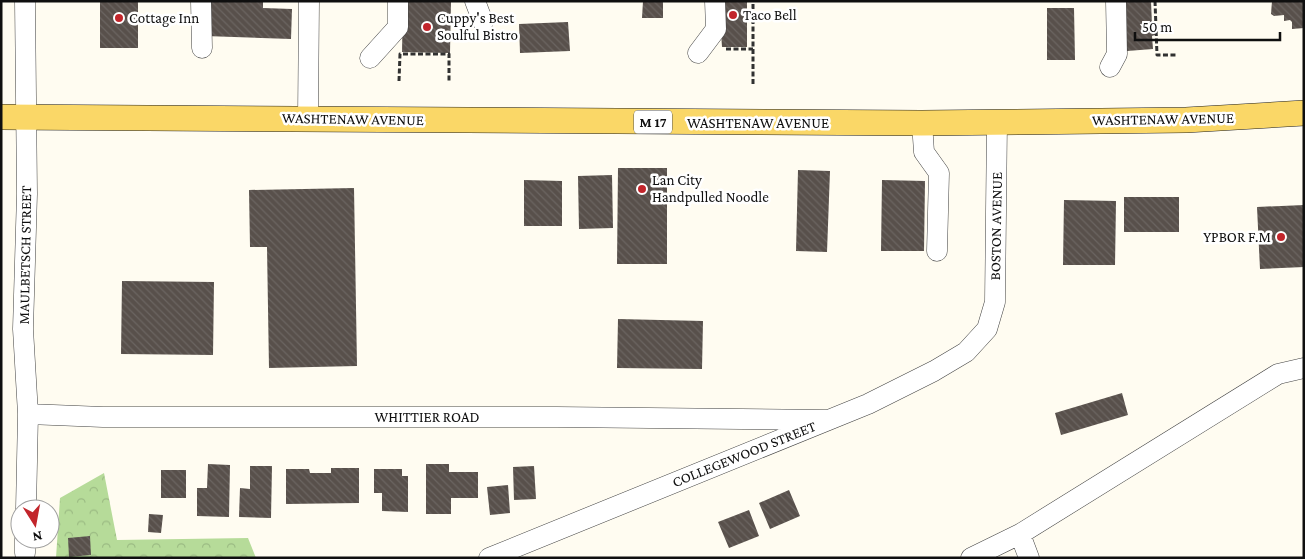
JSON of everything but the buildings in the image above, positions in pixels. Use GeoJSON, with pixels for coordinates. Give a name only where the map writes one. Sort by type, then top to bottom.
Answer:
{"type":"FeatureCollection","features":[{"type":"Feature","properties":{"kind":"main road","name":"WASHTENAW AVENUE"},"geometry":{"type":"LineString","coordinates":[[1,117],[922,123],[1186,120],[1304,113]]}},
{"type":"Feature","properties":{"kind":"street","name":"MAULBETSCH STREET"},"geometry":{"type":"LineString","coordinates":[[25,1],[27,194],[23,329],[28,414],[26,499]]}},
{"type":"Feature","properties":{"kind":"street"},"geometry":{"type":"LineString","coordinates":[[201,1],[202,48]]}},
{"type":"Feature","properties":{"kind":"street"},"geometry":{"type":"LineString","coordinates":[[308,118],[309,1]]}},
{"type":"Feature","properties":{"kind":"street"},"geometry":{"type":"LineString","coordinates":[[370,58],[398,27],[398,1]]}},
{"type":"Feature","properties":{"kind":"street"},"geometry":{"type":"LineString","coordinates":[[475,1],[483,22]]}},
{"type":"Feature","properties":{"kind":"street"},"geometry":{"type":"LineString","coordinates":[[708,51],[716,29],[716,1]]}},
{"type":"Feature","properties":{"kind":"street"},"geometry":{"type":"LineString","coordinates":[[1110,67],[1117,54],[1116,1]]}},
{"type":"Feature","properties":{"kind":"street","name":"BOSTON AVENUE"},"geometry":{"type":"LineString","coordinates":[[987,329],[995,302],[997,122]]}},
{"type":"Feature","properties":{"kind":"street"},"geometry":{"type":"LineString","coordinates":[[922,123],[924,152],[939,173],[937,251]]}},
{"type":"Feature","properties":{"kind":"street","name":"COLLEGEWOOD STREET"},"geometry":{"type":"LineString","coordinates":[[489,558],[868,404],[934,371],[966,352],[987,329]]}},
{"type":"Feature","properties":{"kind":"street"},"geometry":{"type":"LineString","coordinates":[[971,558],[1020,534],[1278,374],[1304,368]]}},
{"type":"Feature","properties":{"kind":"street","name":"WHITTIER ROAD"},"geometry":{"type":"LineString","coordinates":[[28,414],[103,417],[557,417],[827,420]]}},
{"type":"Feature","properties":{"kind":"street"},"geometry":{"type":"LineString","coordinates":[[1020,534],[1029,558]]}},
{"type":"Feature","properties":{"kind":"path"},"geometry":{"type":"LineString","coordinates":[[753,1],[753,84]]}},
{"type":"Feature","properties":{"kind":"path"},"geometry":{"type":"LineString","coordinates":[[1155,1],[1157,56],[1176,55]]}},
{"type":"Feature","properties":{"kind":"path"},"geometry":{"type":"LineString","coordinates":[[708,51],[753,49]]}},
{"type":"Feature","properties":{"kind":"path"},"geometry":{"type":"LineString","coordinates":[[399,81],[400,54],[449,54],[449,82]]}},
{"type":"Feature","properties":{"kind":"green space"},"geometry":{"type":"Polygon","coordinates":[[[104,473],[117,540],[248,538],[256,558],[56,558],[57,549],[60,549],[60,498],[104,473]]]}},
{"type":"Feature","properties":{"kind":"place","name":"Taco Bell"},"geometry":{"type":"Point","coordinates":[733,15]}},
{"type":"Feature","properties":{"kind":"place","name":"Cottage Inn"},"geometry":{"type":"Point","coordinates":[119,18]}},
{"type":"Feature","properties":{"kind":"place","name":"Cuppy's Best Soulful Bistro"},"geometry":{"type":"Point","coordinates":[427,27]}},
{"type":"Feature","properties":{"kind":"place","name":"Lan City Handpulled Noodle"},"geometry":{"type":"Point","coordinates":[642,189]}},
{"type":"Feature","properties":{"kind":"place","name":"YPBOR F.M"},"geometry":{"type":"Point","coordinates":[1281,237]}}]}
